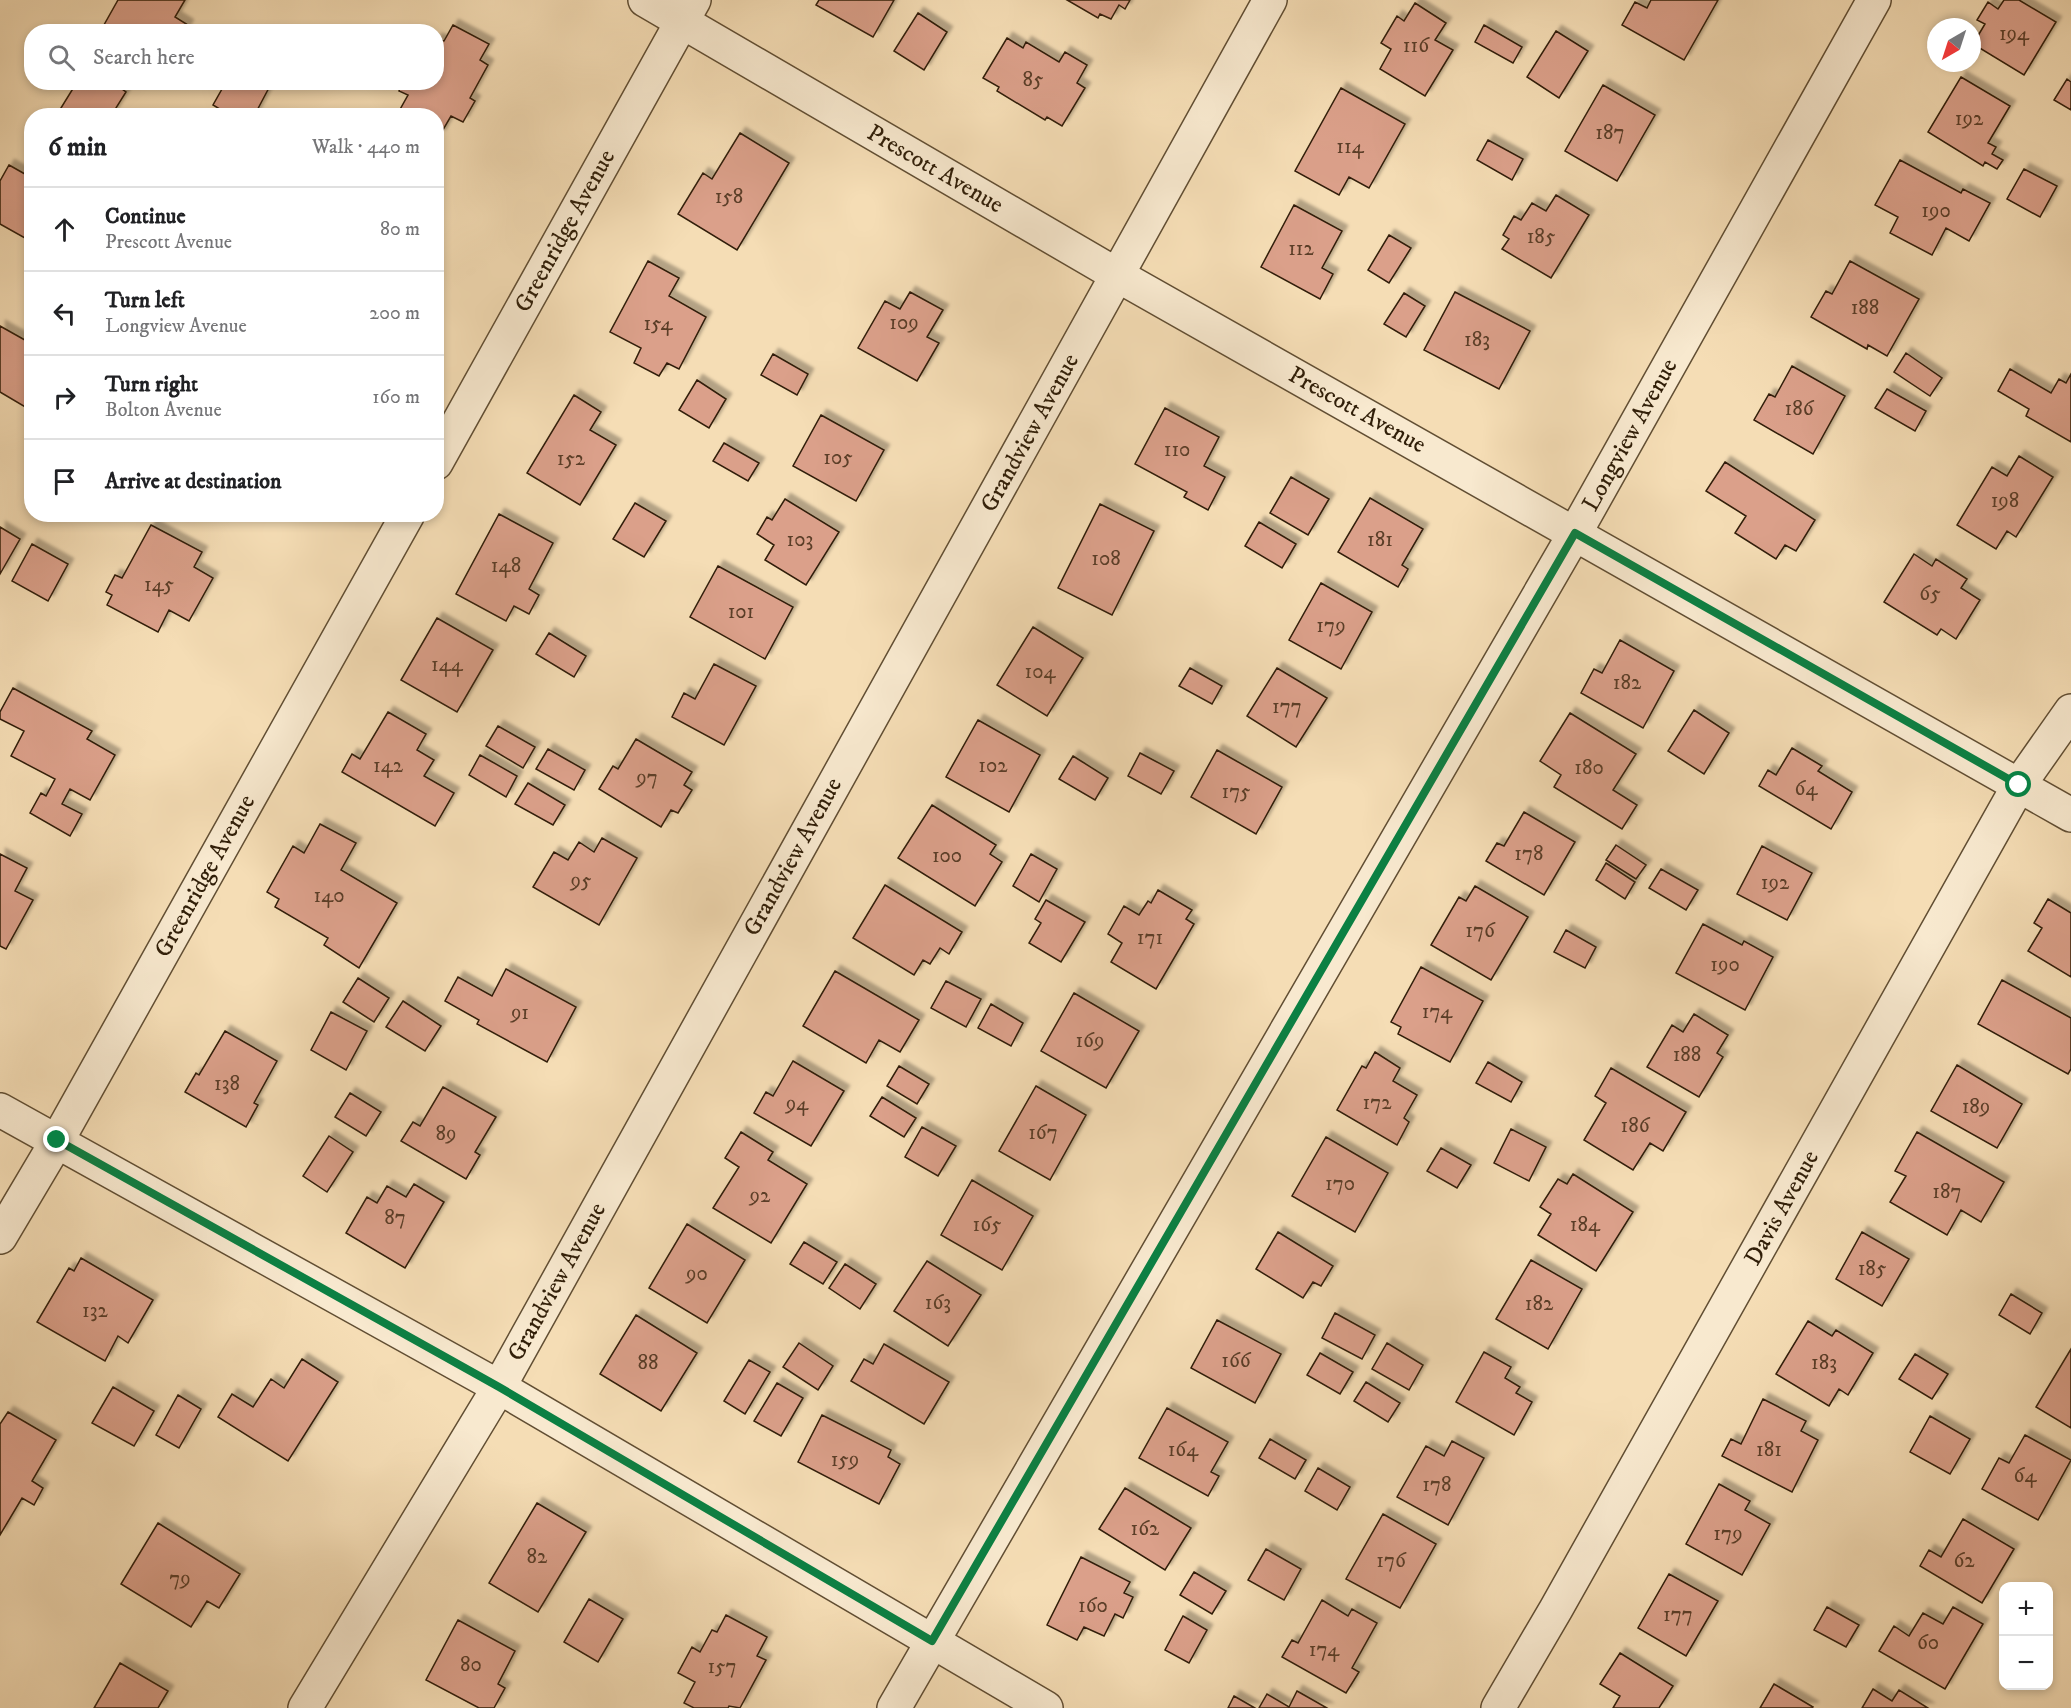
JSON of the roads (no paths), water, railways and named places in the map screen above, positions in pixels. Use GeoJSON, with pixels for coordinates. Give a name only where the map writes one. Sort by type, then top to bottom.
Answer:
{"type":"FeatureCollection","features":[{"type":"Feature","properties":{"kind":"street","name":"Prescott Avenue"},"geometry":{"type":"LineString","coordinates":[[645,0],[688,10],[1117,275],[2071,815]]}},
{"type":"Feature","properties":{"kind":"street","name":"Grandview Avenue"},"geometry":{"type":"LineString","coordinates":[[305,1708],[499,1387],[1270,0]]}},
{"type":"Feature","properties":{"kind":"street","name":"Longview Avenue"},"geometry":{"type":"LineString","coordinates":[[894,1708],[1575,533],[1874,0]]}},
{"type":"Feature","properties":{"kind":"street","name":"Greenridge Avenue"},"geometry":{"type":"LineString","coordinates":[[444,449],[688,10]]}},
{"type":"Feature","properties":{"kind":"street","name":"Greenridge Avenue"},"geometry":{"type":"LineString","coordinates":[[0,1237],[57,1140],[404,522]]}},
{"type":"Feature","properties":{"kind":"street","name":"Davis Avenue"},"geometry":{"type":"LineString","coordinates":[[1498,1708],[1568,1589],[2019,785],[2071,711]]}},
{"type":"Feature","properties":{"kind":"street"},"geometry":{"type":"LineString","coordinates":[[0,1110],[499,1387],[1046,1708]]}}]}
